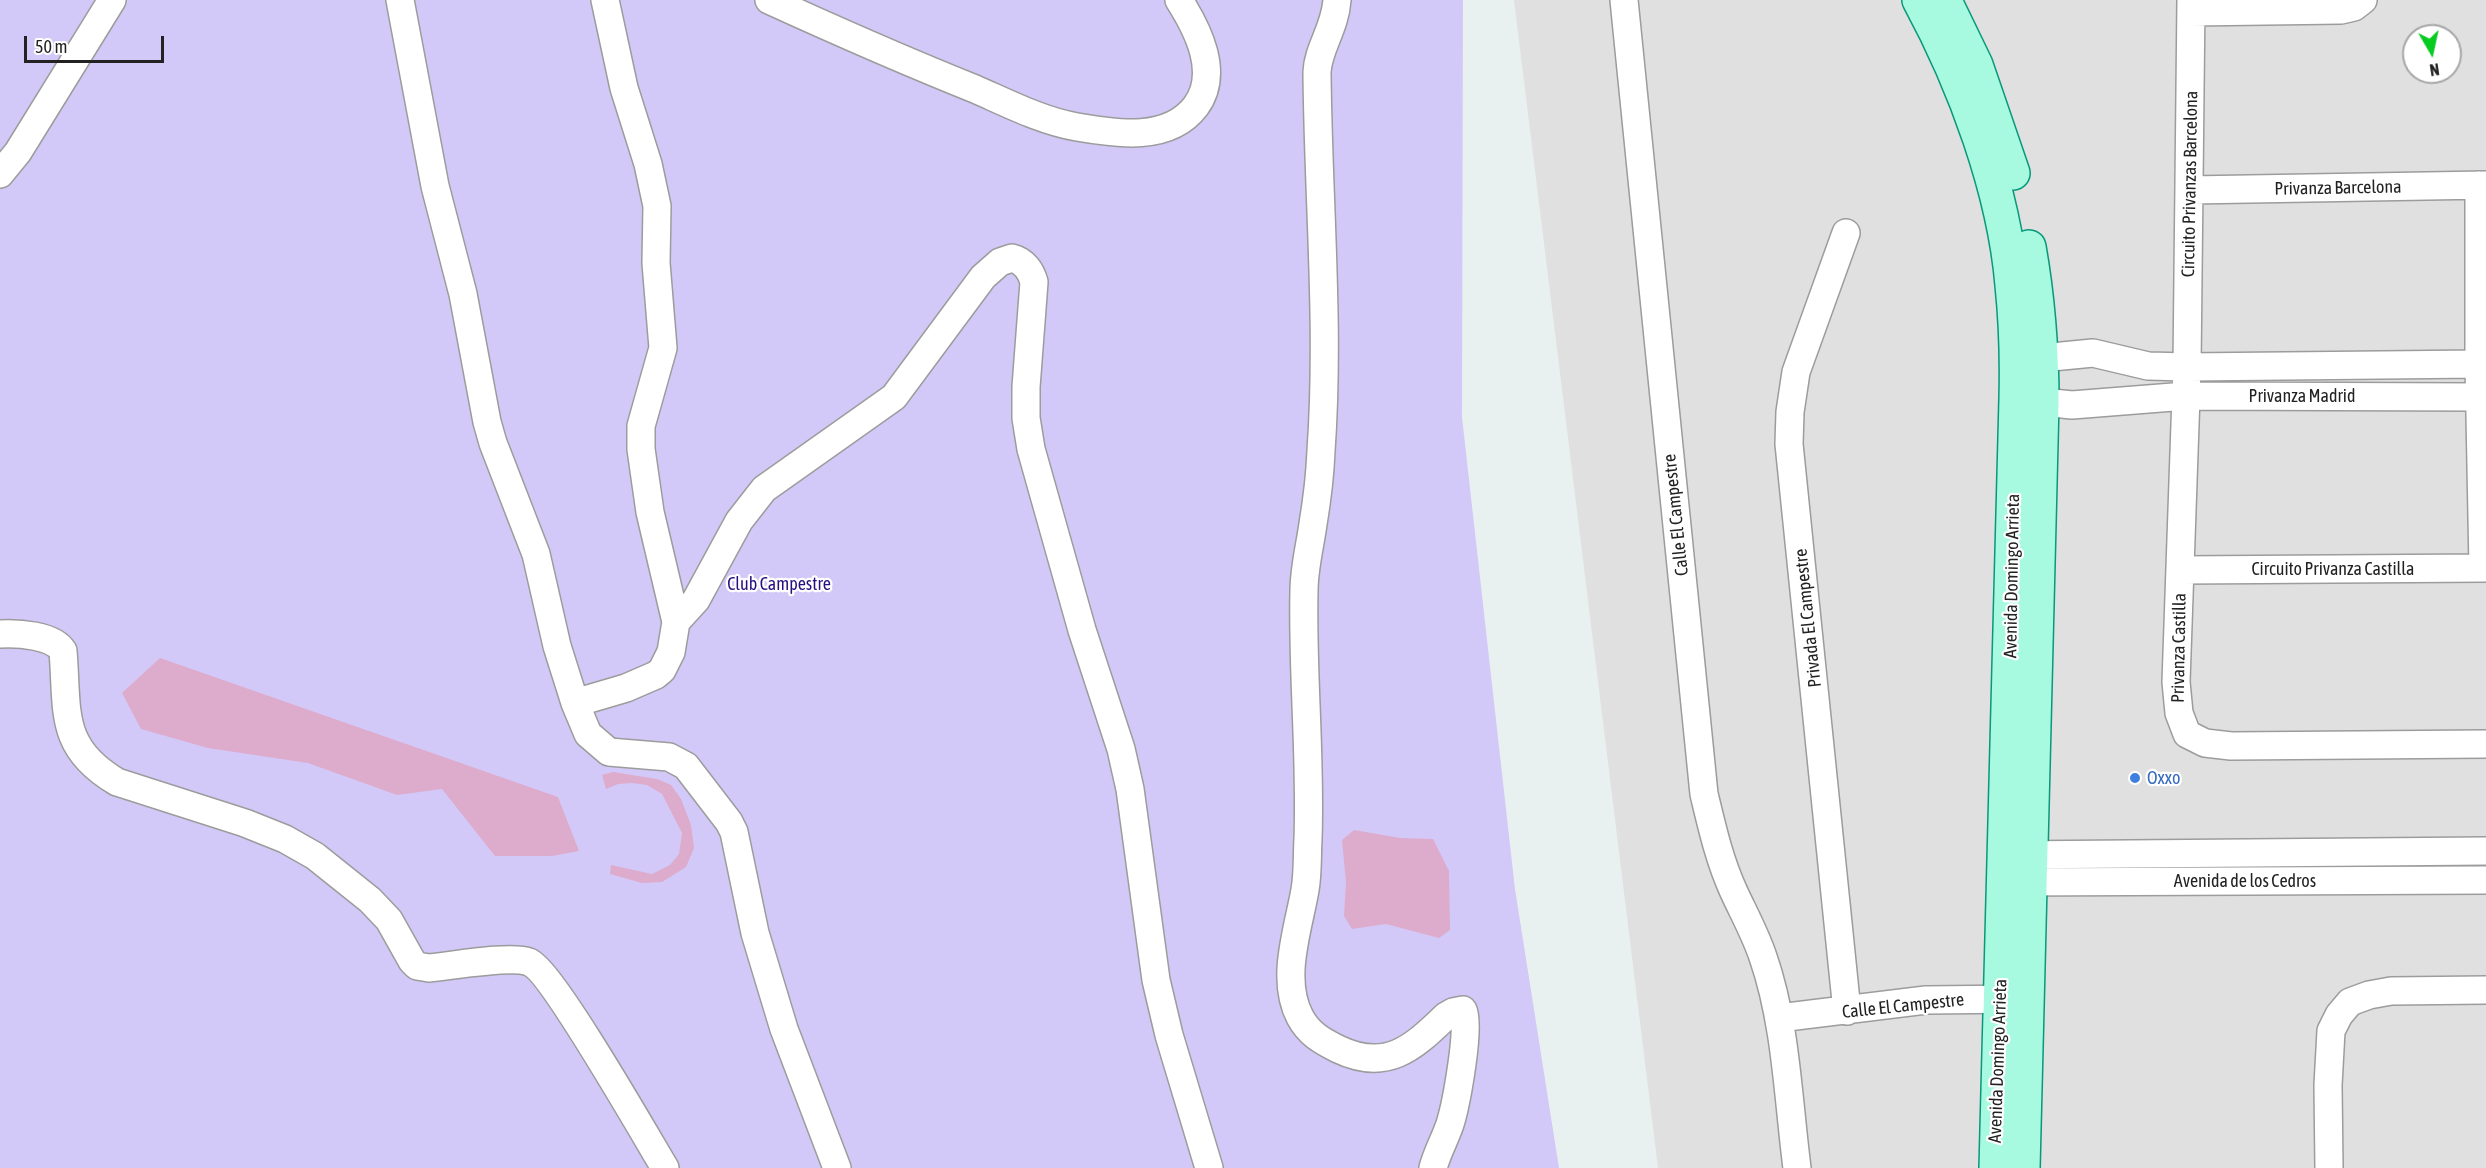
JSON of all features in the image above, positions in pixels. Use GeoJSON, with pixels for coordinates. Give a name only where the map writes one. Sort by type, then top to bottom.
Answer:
{"type":"FeatureCollection","features":[{"type":"Feature","properties":{"kind":"main road","name":"Avenida Domingo Arrieta"},"geometry":{"type":"LineString","coordinates":[[1919,0],[1934,27],[1987,163],[1999,207],[2012,284],[2029,360]]}},
{"type":"Feature","properties":{"kind":"main road","name":"Avenida Domingo Arrieta"},"geometry":{"type":"LineString","coordinates":[[1945,0],[1976,65],[2010,163],[2024,216],[2035,281],[2029,360],[2014,998],[2023,1168]]}},
{"type":"Feature","properties":{"kind":"main road","name":"Avenida Domingo Arrieta"},"geometry":{"type":"LineString","coordinates":[[1996,1168],[2014,998]]}},
{"type":"Feature","properties":{"kind":"street"},"geometry":{"type":"LineString","coordinates":[[0,174],[18,152],[112,0]]}},
{"type":"Feature","properties":{"kind":"street"},"geometry":{"type":"LineString","coordinates":[[399,0],[435,186],[463,294],[487,422],[536,554],[557,646],[575,703],[588,734],[601,747],[618,754],[669,757],[678,761],[686,766],[729,822],[737,843],[755,933],[784,1029],[837,1168]]}},
{"type":"Feature","properties":{"kind":"street"},"geometry":{"type":"LineString","coordinates":[[575,703],[626,688],[656,675],[662,670],[671,652],[676,622],[650,512],[641,449],[641,426],[663,348],[656,263],[657,206],[648,164],[624,88],[605,0]]}},
{"type":"Feature","properties":{"kind":"street"},"geometry":{"type":"LineString","coordinates":[[769,0],[874,48],[1046,117],[1076,127],[1130,133],[1158,131],[1178,124],[1201,99],[1205,86],[1203,52],[1189,16],[1179,0]]}},
{"type":"Feature","properties":{"kind":"street"},"geometry":{"type":"LineString","coordinates":[[1337,0],[1334,23],[1318,59],[1317,72],[1324,240],[1324,354],[1321,451],[1304,576],[1303,629],[1309,789],[1308,837],[1306,886],[1291,975],[1292,995],[1300,1017],[1314,1037],[1355,1057],[1371,1059],[1388,1057],[1407,1050],[1446,1016],[1463,1010],[1467,1026],[1456,1095],[1450,1123],[1433,1168]]}},
{"type":"Feature","properties":{"kind":"street","name":"Calle El Campestre"},"geometry":{"type":"LineString","coordinates":[[1624,0],[1704,794],[1717,849],[1732,889],[1763,957],[1779,1018],[1797,1168]]}},
{"type":"Feature","properties":{"kind":"street"},"geometry":{"type":"LineString","coordinates":[[2191,6],[2341,10],[2354,7],[2363,0]]}},
{"type":"Feature","properties":{"kind":"street","name":"Circuito Privanzas Barcelona"},"geometry":{"type":"LineString","coordinates":[[2187,367],[2191,6]]}},
{"type":"Feature","properties":{"kind":"street"},"geometry":{"type":"LineString","coordinates":[[2482,185],[2479,364],[2484,568]]}},
{"type":"Feature","properties":{"kind":"street","name":"Privanza Barcelona"},"geometry":{"type":"LineString","coordinates":[[2190,190],[2482,185]]}},
{"type":"Feature","properties":{"kind":"street","name":"Privada El Campestre"},"geometry":{"type":"LineString","coordinates":[[1846,233],[1796,372],[1790,412],[1790,444],[1847,1011]]}},
{"type":"Feature","properties":{"kind":"street"},"geometry":{"type":"LineString","coordinates":[[676,622],[696,600],[740,521],[764,489],[894,397],[983,277],[1000,262],[1012,258],[1026,266],[1032,273],[1034,282],[1026,387],[1026,418],[1031,449],[1082,630],[1121,749],[1130,789],[1162,1011],[1209,1168]]}},
{"type":"Feature","properties":{"kind":"street","name":"Privanza Madrid"},"geometry":{"type":"LineString","coordinates":[[2029,360],[2093,353],[2148,366],[2479,364]]}},
{"type":"Feature","properties":{"kind":"street"},"geometry":{"type":"LineString","coordinates":[[2124,360],[2124,400]]}},
{"type":"Feature","properties":{"kind":"street","name":"Privanza Castilla"},"geometry":{"type":"LineString","coordinates":[[2187,367],[2176,682],[2179,713],[2187,734],[2205,743],[2230,746],[2486,744]]}},
{"type":"Feature","properties":{"kind":"street","name":"Privanza Madrid"},"geometry":{"type":"LineString","coordinates":[[2029,400],[2072,405],[2186,396],[2480,397]]}},
{"type":"Feature","properties":{"kind":"street","name":"Circuito Privanza Castilla"},"geometry":{"type":"LineString","coordinates":[[2181,570],[2484,568]]}},
{"type":"Feature","properties":{"kind":"street"},"geometry":{"type":"LineString","coordinates":[[0,634],[48,640],[60,646],[63,651],[69,731],[76,745],[103,774],[117,782],[245,823],[285,839],[315,856],[370,900],[389,920],[417,966],[429,968],[516,960],[534,965],[565,1005],[665,1168]]}},
{"type":"Feature","properties":{"kind":"street","name":"Avenida de los Cedros"},"geometry":{"type":"LineString","coordinates":[[2017,868],[2486,851]]}},
{"type":"Feature","properties":{"kind":"street","name":"Avenida de los Cedros"},"geometry":{"type":"LineString","coordinates":[[2017,868],[2486,880]]}},
{"type":"Feature","properties":{"kind":"street"},"geometry":{"type":"LineString","coordinates":[[2329,1168],[2328,1085],[2331,1031],[2339,1015],[2350,1002],[2369,995],[2391,991],[2486,990]]}},
{"type":"Feature","properties":{"kind":"street","name":"Calle El Campestre"},"geometry":{"type":"LineString","coordinates":[[1779,1018],[1926,1000],[2014,998]]}},
{"type":"Feature","properties":{"kind":"shaded area"},"geometry":{"type":"Polygon","coordinates":[[[1514,0],[2486,0],[2486,1168],[1658,1168],[1514,0]]]}},
{"type":"Feature","properties":{"kind":"shaded area"},"geometry":{"type":"Polygon","coordinates":[[[160,658],[558,797],[579,851],[552,856],[495,856],[442,789],[397,795],[308,763],[208,748],[141,729],[122,693],[160,658]]]}},
{"type":"Feature","properties":{"kind":"shaded area"},"geometry":{"type":"Polygon","coordinates":[[[613,772],[657,779],[671,785],[681,799],[691,825],[694,848],[686,867],[662,882],[642,883],[610,874],[611,865],[652,874],[670,865],[679,854],[682,833],[662,794],[647,785],[618,784],[606,789],[602,775],[613,772]]]}},
{"type":"Feature","properties":{"kind":"shaded area"},"geometry":{"type":"Polygon","coordinates":[[[1354,830],[1400,838],[1433,839],[1449,871],[1450,930],[1439,938],[1386,924],[1352,929],[1344,916],[1346,882],[1342,840],[1354,830]]]}},
{"type":"Feature","properties":{"kind":"green space","name":"Club Campestre"},"geometry":{"type":"Polygon","coordinates":[[[0,0],[1463,0],[1462,417],[1515,889],[1559,1168],[0,1168],[0,0]]]}},
{"type":"Feature","properties":{"kind":"place","name":"Oxxo"},"geometry":{"type":"Point","coordinates":[2135,778]}}]}
